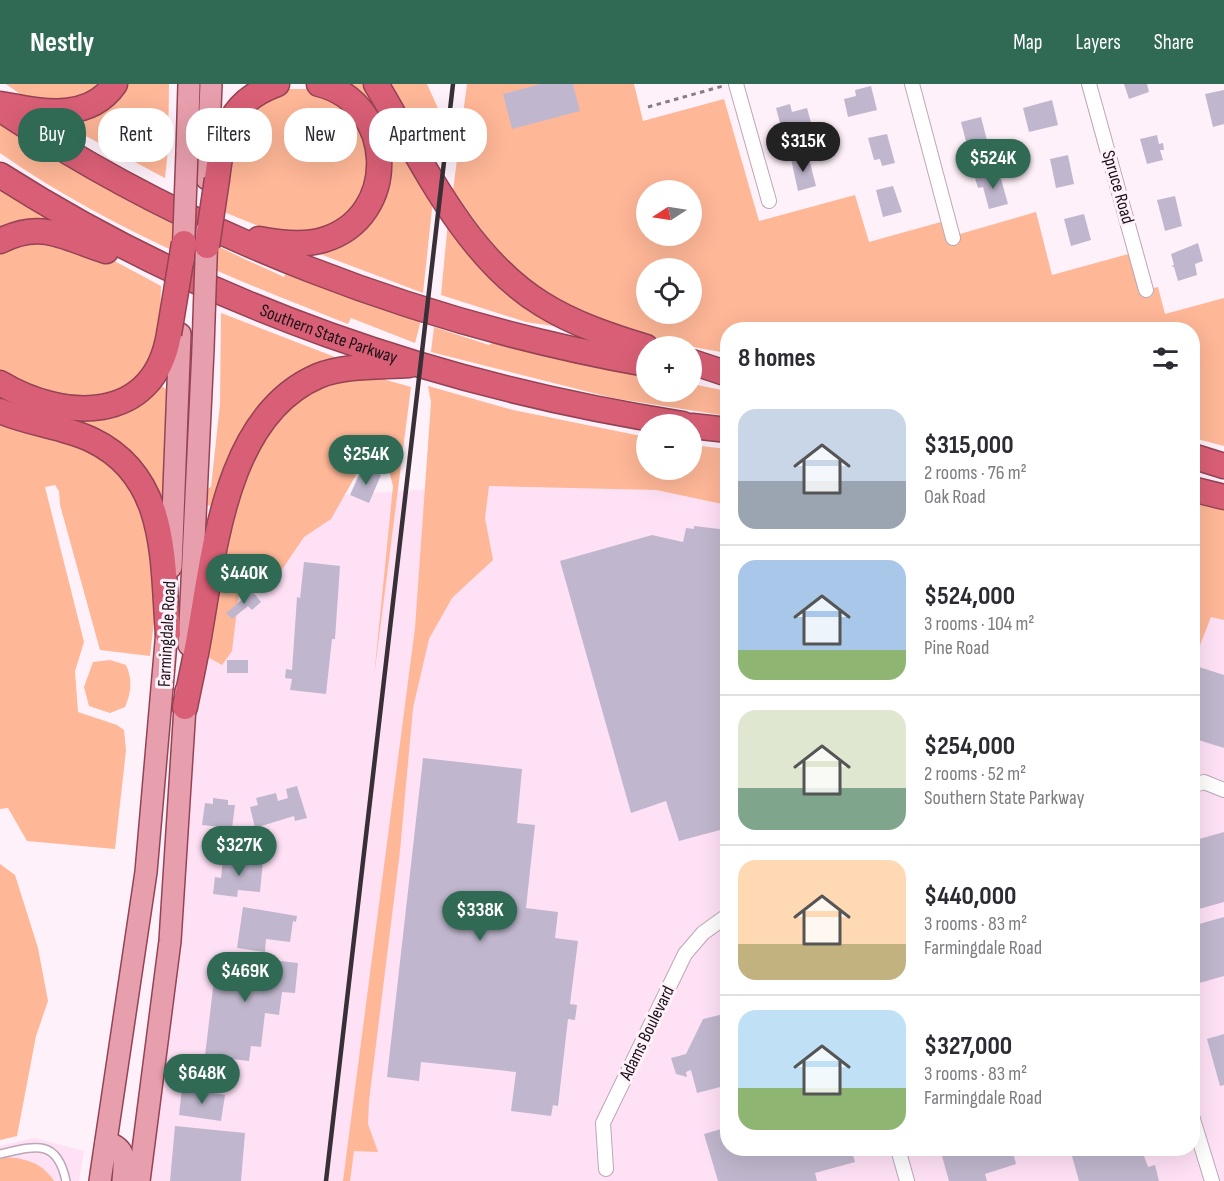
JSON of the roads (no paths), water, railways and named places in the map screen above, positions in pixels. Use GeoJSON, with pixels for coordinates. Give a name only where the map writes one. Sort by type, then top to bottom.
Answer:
{"type":"FeatureCollection","features":[{"type":"Feature","properties":{"kind":"highway"},"geometry":{"type":"LineString","coordinates":[[0,104],[44,112],[71,111],[93,103],[115,84]]}},
{"type":"Feature","properties":{"kind":"highway"},"geometry":{"type":"LineString","coordinates":[[0,382],[24,396],[64,407],[88,409],[111,406],[129,398],[153,377],[162,363],[174,334],[205,241],[212,179],[222,142],[235,113],[249,98],[277,84]]}},
{"type":"Feature","properties":{"kind":"highway"},"geometry":{"type":"LineString","coordinates":[[205,241],[313,243],[344,231],[369,206],[375,195],[380,173],[380,148],[373,129],[362,111],[346,96],[318,84]]}},
{"type":"Feature","properties":{"kind":"highway"},"geometry":{"type":"LineString","coordinates":[[376,84],[460,222],[496,267],[526,293],[557,312],[606,334],[636,344]]}},
{"type":"Feature","properties":{"kind":"highway"},"geometry":{"type":"LineString","coordinates":[[0,109],[129,188],[205,241],[327,275],[433,311],[536,339],[636,361]]}},
{"type":"Feature","properties":{"kind":"highway","name":"Southern State Parkway"},"geometry":{"type":"LineString","coordinates":[[0,175],[71,218],[171,271],[318,330],[419,365],[579,405],[636,415]]}},
{"type":"Feature","properties":{"kind":"highway"},"geometry":{"type":"LineString","coordinates":[[0,241],[19,233],[49,231],[171,271]]}},
{"type":"Feature","properties":{"kind":"highway"},"geometry":{"type":"LineString","coordinates":[[186,707],[207,580],[219,529],[240,464],[264,418],[273,407],[297,388],[327,373],[419,365]]}},
{"type":"Feature","properties":{"kind":"highway"},"geometry":{"type":"LineString","coordinates":[[702,366],[720,373]]}},
{"type":"Feature","properties":{"kind":"highway"},"geometry":{"type":"LineString","coordinates":[[702,373],[720,375]]}},
{"type":"Feature","properties":{"kind":"highway"},"geometry":{"type":"LineString","coordinates":[[0,411],[92,440],[124,462],[140,483],[152,503],[159,528],[168,634]]}},
{"type":"Feature","properties":{"kind":"highway"},"geometry":{"type":"LineString","coordinates":[[702,427],[720,429]]}},
{"type":"Feature","properties":{"kind":"highway"},"geometry":{"type":"LineString","coordinates":[[1200,458],[1224,466]]}},
{"type":"Feature","properties":{"kind":"highway"},"geometry":{"type":"LineString","coordinates":[[1200,491],[1224,497]]}},
{"type":"Feature","properties":{"kind":"main road","name":"Farmingdale Road"},"geometry":{"type":"LineString","coordinates":[[139,1181],[170,941],[186,707],[205,241],[187,152],[189,84]]}},
{"type":"Feature","properties":{"kind":"main road"},"geometry":{"type":"LineString","coordinates":[[212,84],[212,179]]}},
{"type":"Feature","properties":{"kind":"main road","name":"Farmingdale Road"},"geometry":{"type":"LineString","coordinates":[[100,1181],[146,873],[168,634],[174,334]]}},
{"type":"Feature","properties":{"kind":"main road"},"geometry":{"type":"LineString","coordinates":[[106,1142],[120,1148],[124,1157],[123,1181]]}},
{"type":"Feature","properties":{"kind":"street"},"geometry":{"type":"LineString","coordinates":[[736,84],[769,201]]}},
{"type":"Feature","properties":{"kind":"street"},"geometry":{"type":"LineString","coordinates":[[912,84],[953,238]]}},
{"type":"Feature","properties":{"kind":"street","name":"Spruce Road"},"geometry":{"type":"LineString","coordinates":[[1089,84],[1146,290]]}},
{"type":"Feature","properties":{"kind":"street"},"geometry":{"type":"LineString","coordinates":[[1200,784],[1204,783],[1224,790]]}},
{"type":"Feature","properties":{"kind":"street","name":"Adams Boulevard"},"geometry":{"type":"LineString","coordinates":[[606,1169],[603,1124],[685,954],[703,933],[720,921]]}},
{"type":"Feature","properties":{"kind":"street"},"geometry":{"type":"LineString","coordinates":[[1200,1142],[1212,1181]]}},
{"type":"Feature","properties":{"kind":"street"},"geometry":{"type":"LineString","coordinates":[[900,1156],[907,1181]]}},
{"type":"Feature","properties":{"kind":"lane"},"geometry":{"type":"LineString","coordinates":[[0,1154],[32,1147],[49,1149],[62,1163],[66,1181]]}},
{"type":"Feature","properties":{"kind":"railway"},"geometry":{"type":"LineString","coordinates":[[326,1181],[453,84]]}}]}
